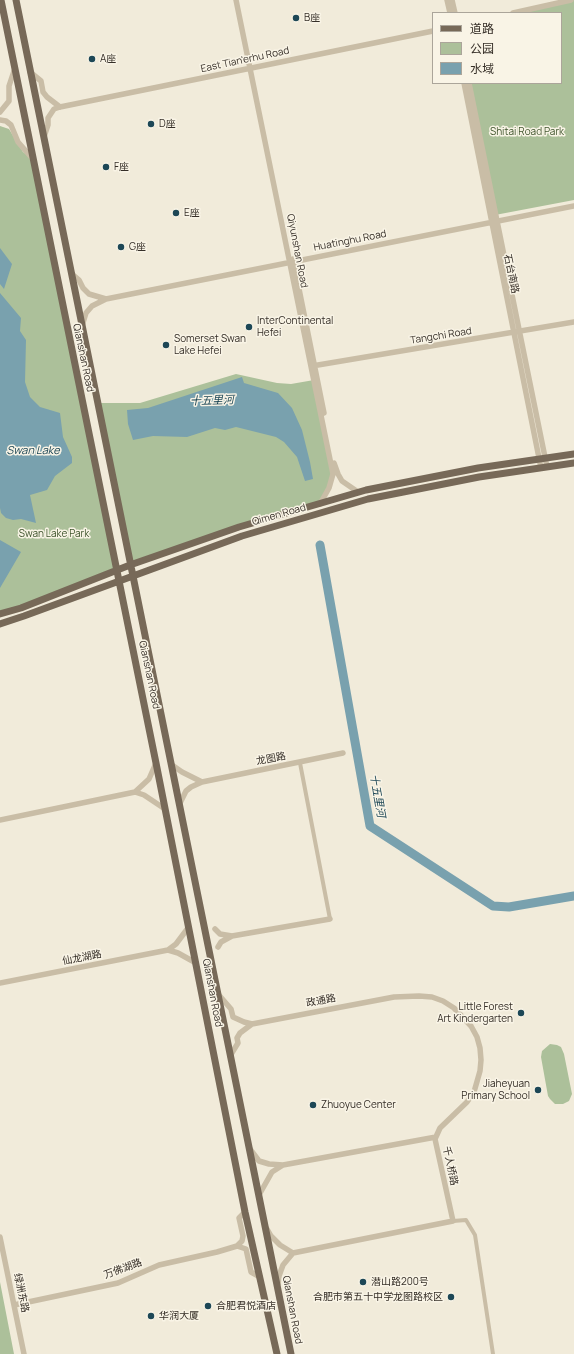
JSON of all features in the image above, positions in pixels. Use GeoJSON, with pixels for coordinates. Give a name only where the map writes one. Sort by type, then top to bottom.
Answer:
{"type":"FeatureCollection","features":[{"type":"Feature","properties":{"kind":"main road","name":"Qianshan Road"},"geometry":{"type":"LineString","coordinates":[[1,0],[14,71],[156,763],[244,1212],[277,1354]]}},
{"type":"Feature","properties":{"kind":"main road","name":"Qianshan Road"},"geometry":{"type":"LineString","coordinates":[[16,0],[43,139],[180,803],[291,1354]]}},
{"type":"Feature","properties":{"kind":"main road","name":"Qimen Road"},"geometry":{"type":"LineString","coordinates":[[0,614],[21,608],[130,564],[239,527],[358,492],[478,468],[574,454]]}},
{"type":"Feature","properties":{"kind":"main road","name":"Qimen Road"},"geometry":{"type":"LineString","coordinates":[[0,624],[242,536],[368,499],[479,477],[574,463]]}},
{"type":"Feature","properties":{"kind":"street","name":"Qiyunshan Road"},"geometry":{"type":"LineString","coordinates":[[236,0],[252,68],[292,262],[333,474],[329,488],[320,504]]}},
{"type":"Feature","properties":{"kind":"street"},"geometry":{"type":"LineString","coordinates":[[240,0],[252,68]]}},
{"type":"Feature","properties":{"kind":"street"},"geometry":{"type":"LineString","coordinates":[[447,0],[450,12]]}},
{"type":"Feature","properties":{"kind":"street"},"geometry":{"type":"LineString","coordinates":[[452,0],[455,12]]}},
{"type":"Feature","properties":{"kind":"street"},"geometry":{"type":"LineString","coordinates":[[517,12],[571,0]]}},
{"type":"Feature","properties":{"kind":"street","name":"East Tian'erhu Road"},"geometry":{"type":"LineString","coordinates":[[60,107],[432,31]]}},
{"type":"Feature","properties":{"kind":"street"},"geometry":{"type":"LineString","coordinates":[[0,112],[9,101],[9,86],[14,71]]}},
{"type":"Feature","properties":{"kind":"street"},"geometry":{"type":"LineString","coordinates":[[30,72],[41,82],[43,92],[47,97],[60,107],[54,110],[48,118],[48,125],[43,139]]}},
{"type":"Feature","properties":{"kind":"street","name":"石台南路"},"geometry":{"type":"LineString","coordinates":[[464,84],[544,467]]}},
{"type":"Feature","properties":{"kind":"street","name":"石台南路"},"geometry":{"type":"LineString","coordinates":[[469,84],[494,222]]}},
{"type":"Feature","properties":{"kind":"street"},"geometry":{"type":"LineString","coordinates":[[0,120],[6,121],[11,125],[18,142],[32,158]]}},
{"type":"Feature","properties":{"kind":"street","name":"Huatinghu Road"},"geometry":{"type":"LineString","coordinates":[[82,326],[86,313],[92,306],[106,299],[574,206]]}},
{"type":"Feature","properties":{"kind":"street"},"geometry":{"type":"LineString","coordinates":[[70,271],[89,294],[106,299]]}},
{"type":"Feature","properties":{"kind":"street","name":"Tangchi Road"},"geometry":{"type":"LineString","coordinates":[[517,334],[574,322]]}},
{"type":"Feature","properties":{"kind":"street","name":"Tangchi Road"},"geometry":{"type":"LineString","coordinates":[[313,368],[574,326]]}},
{"type":"Feature","properties":{"kind":"street"},"geometry":{"type":"LineString","coordinates":[[313,368],[336,470],[342,481],[358,492]]}},
{"type":"Feature","properties":{"kind":"street","name":"龙图路"},"geometry":{"type":"LineString","coordinates":[[180,803],[186,791],[191,786],[202,782],[343,753]]}},
{"type":"Feature","properties":{"kind":"street"},"geometry":{"type":"LineString","coordinates":[[218,947],[221,942],[232,936],[330,918],[300,762]]}},
{"type":"Feature","properties":{"kind":"street"},"geometry":{"type":"LineString","coordinates":[[135,792],[149,779],[156,763]]}},
{"type":"Feature","properties":{"kind":"street"},"geometry":{"type":"LineString","coordinates":[[172,765],[202,782]]}},
{"type":"Feature","properties":{"kind":"street"},"geometry":{"type":"LineString","coordinates":[[0,820],[135,792],[144,795],[165,809]]}},
{"type":"Feature","properties":{"kind":"street"},"geometry":{"type":"LineString","coordinates":[[168,950],[176,944],[188,928]]}},
{"type":"Feature","properties":{"kind":"street"},"geometry":{"type":"LineString","coordinates":[[215,929],[220,934],[232,936]]}},
{"type":"Feature","properties":{"kind":"street"},"geometry":{"type":"LineString","coordinates":[[168,950],[178,953],[196,963]]}},
{"type":"Feature","properties":{"kind":"street","name":"仙龙湖路"},"geometry":{"type":"LineString","coordinates":[[0,983],[168,950]]}},
{"type":"Feature","properties":{"kind":"street"},"geometry":{"type":"LineString","coordinates":[[218,993],[231,1009],[233,1017],[252,1024]]}},
{"type":"Feature","properties":{"kind":"street","name":"政通路"},"geometry":{"type":"LineString","coordinates":[[252,1024],[394,997]]}},
{"type":"Feature","properties":{"kind":"street","name":"千人桥路"},"geometry":{"type":"LineString","coordinates":[[394,997],[432,997],[443,1002],[454,1008],[463,1017],[471,1026],[477,1037],[481,1060],[478,1082],[474,1092],[467,1102],[440,1128],[436,1136],[436,1146],[453,1221]]}},
{"type":"Feature","properties":{"kind":"street"},"geometry":{"type":"LineString","coordinates":[[230,1056],[238,1043],[236,1038],[252,1024]]}},
{"type":"Feature","properties":{"kind":"street"},"geometry":{"type":"LineString","coordinates":[[249,1149],[260,1161],[269,1164],[282,1165],[436,1136]]}},
{"type":"Feature","properties":{"kind":"street"},"geometry":{"type":"LineString","coordinates":[[259,1195],[272,1172],[282,1165]]}},
{"type":"Feature","properties":{"kind":"street"},"geometry":{"type":"LineString","coordinates":[[244,1212],[239,1218],[243,1236],[242,1241],[237,1246],[246,1249],[251,1272],[260,1277]]}},
{"type":"Feature","properties":{"kind":"street"},"geometry":{"type":"LineString","coordinates":[[278,1289],[279,1276],[283,1265],[293,1253],[453,1221],[466,1220],[474,1235],[493,1354]]}},
{"type":"Feature","properties":{"kind":"street"},"geometry":{"type":"LineString","coordinates":[[266,1227],[271,1236],[280,1245],[293,1253]]}},
{"type":"Feature","properties":{"kind":"street","name":"绿洲东路"},"geometry":{"type":"LineString","coordinates":[[0,1237],[24,1354]]}},
{"type":"Feature","properties":{"kind":"street","name":"万佛湖路"},"geometry":{"type":"LineString","coordinates":[[14,1305],[118,1283],[158,1265],[237,1246]]}},
{"type":"Feature","properties":{"kind":"green space","name":"Shitai Road Park"},"geometry":{"type":"Polygon","coordinates":[[[574,0],[574,200],[495,215],[469,84],[562,84],[562,12],[517,12],[574,0]]]}},
{"type":"Feature","properties":{"kind":"green space","name":"Swan Lake Park"},"geometry":{"type":"Polygon","coordinates":[[[0,126],[9,129],[23,152],[32,158],[117,570],[0,614],[0,126]]]}},
{"type":"Feature","properties":{"kind":"green space"},"geometry":{"type":"Polygon","coordinates":[[[236,374],[277,383],[291,384],[314,380],[333,474],[320,504],[130,565],[97,403],[140,403],[236,374]]]}},
{"type":"Feature","properties":{"kind":"green space"},"geometry":{"type":"Polygon","coordinates":[[[550,1044],[561,1047],[564,1054],[572,1094],[569,1101],[563,1104],[555,1104],[548,1096],[541,1057],[542,1051],[550,1044]]]}},
{"type":"Feature","properties":{"kind":"green space"},"geometry":{"type":"Polygon","coordinates":[[[0,1282],[14,1354],[0,1354],[0,1282]]]}},
{"type":"Feature","properties":{"kind":"water"},"geometry":{"type":"Polygon","coordinates":[[[0,248],[12,264],[4,289],[0,284],[0,248]]]}},
{"type":"Feature","properties":{"kind":"water","name":"Swan Lake"},"geometry":{"type":"Polygon","coordinates":[[[0,293],[21,318],[20,331],[26,340],[25,382],[30,397],[40,407],[60,413],[63,437],[72,457],[72,463],[55,476],[47,490],[30,495],[36,523],[21,519],[13,520],[6,518],[1,513],[0,508],[0,293]]]}},
{"type":"Feature","properties":{"kind":"water"},"geometry":{"type":"Polygon","coordinates":[[[242,377],[244,383],[278,393],[292,408],[302,430],[313,479],[305,481],[297,457],[284,442],[276,437],[236,427],[225,430],[215,428],[187,437],[153,436],[133,440],[128,424],[127,410],[148,408],[242,377]]]}},
{"type":"Feature","properties":{"kind":"water"},"geometry":{"type":"Polygon","coordinates":[[[0,540],[21,552],[0,588],[0,540]]]}},
{"type":"Feature","properties":{"kind":"waterway","name":"十五里河"},"geometry":{"type":"LineString","coordinates":[[320,545],[370,826],[493,906],[509,907],[574,896]]}},
{"type":"Feature","properties":{"kind":"place","name":"B座"},"geometry":{"type":"Point","coordinates":[296,18]}},
{"type":"Feature","properties":{"kind":"place","name":"A座"},"geometry":{"type":"Point","coordinates":[92,59]}},
{"type":"Feature","properties":{"kind":"place","name":"D座"},"geometry":{"type":"Point","coordinates":[151,124]}},
{"type":"Feature","properties":{"kind":"place","name":"F座"},"geometry":{"type":"Point","coordinates":[106,167]}},
{"type":"Feature","properties":{"kind":"place","name":"E座"},"geometry":{"type":"Point","coordinates":[176,213]}},
{"type":"Feature","properties":{"kind":"place","name":"G座"},"geometry":{"type":"Point","coordinates":[121,247]}},
{"type":"Feature","properties":{"kind":"place","name":"InterContinental Hefei"},"geometry":{"type":"Point","coordinates":[249,327]}},
{"type":"Feature","properties":{"kind":"place","name":"Somerset Swan Lake Hefei"},"geometry":{"type":"Point","coordinates":[166,345]}},
{"type":"Feature","properties":{"kind":"place","name":"Little Forest Art Kindergarten"},"geometry":{"type":"Point","coordinates":[521,1013]}},
{"type":"Feature","properties":{"kind":"place","name":"Jiaheyuan Primary School"},"geometry":{"type":"Point","coordinates":[538,1090]}},
{"type":"Feature","properties":{"kind":"place","name":"Zhuoyue Center"},"geometry":{"type":"Point","coordinates":[313,1105]}},
{"type":"Feature","properties":{"kind":"place","name":"潜山路200号"},"geometry":{"type":"Point","coordinates":[363,1282]}},
{"type":"Feature","properties":{"kind":"place","name":"合肥市第五十中学龙图路校区"},"geometry":{"type":"Point","coordinates":[451,1297]}},
{"type":"Feature","properties":{"kind":"place","name":"合肥君悦酒店"},"geometry":{"type":"Point","coordinates":[208,1306]}},
{"type":"Feature","properties":{"kind":"place","name":"华润大厦"},"geometry":{"type":"Point","coordinates":[151,1316]}}]}
